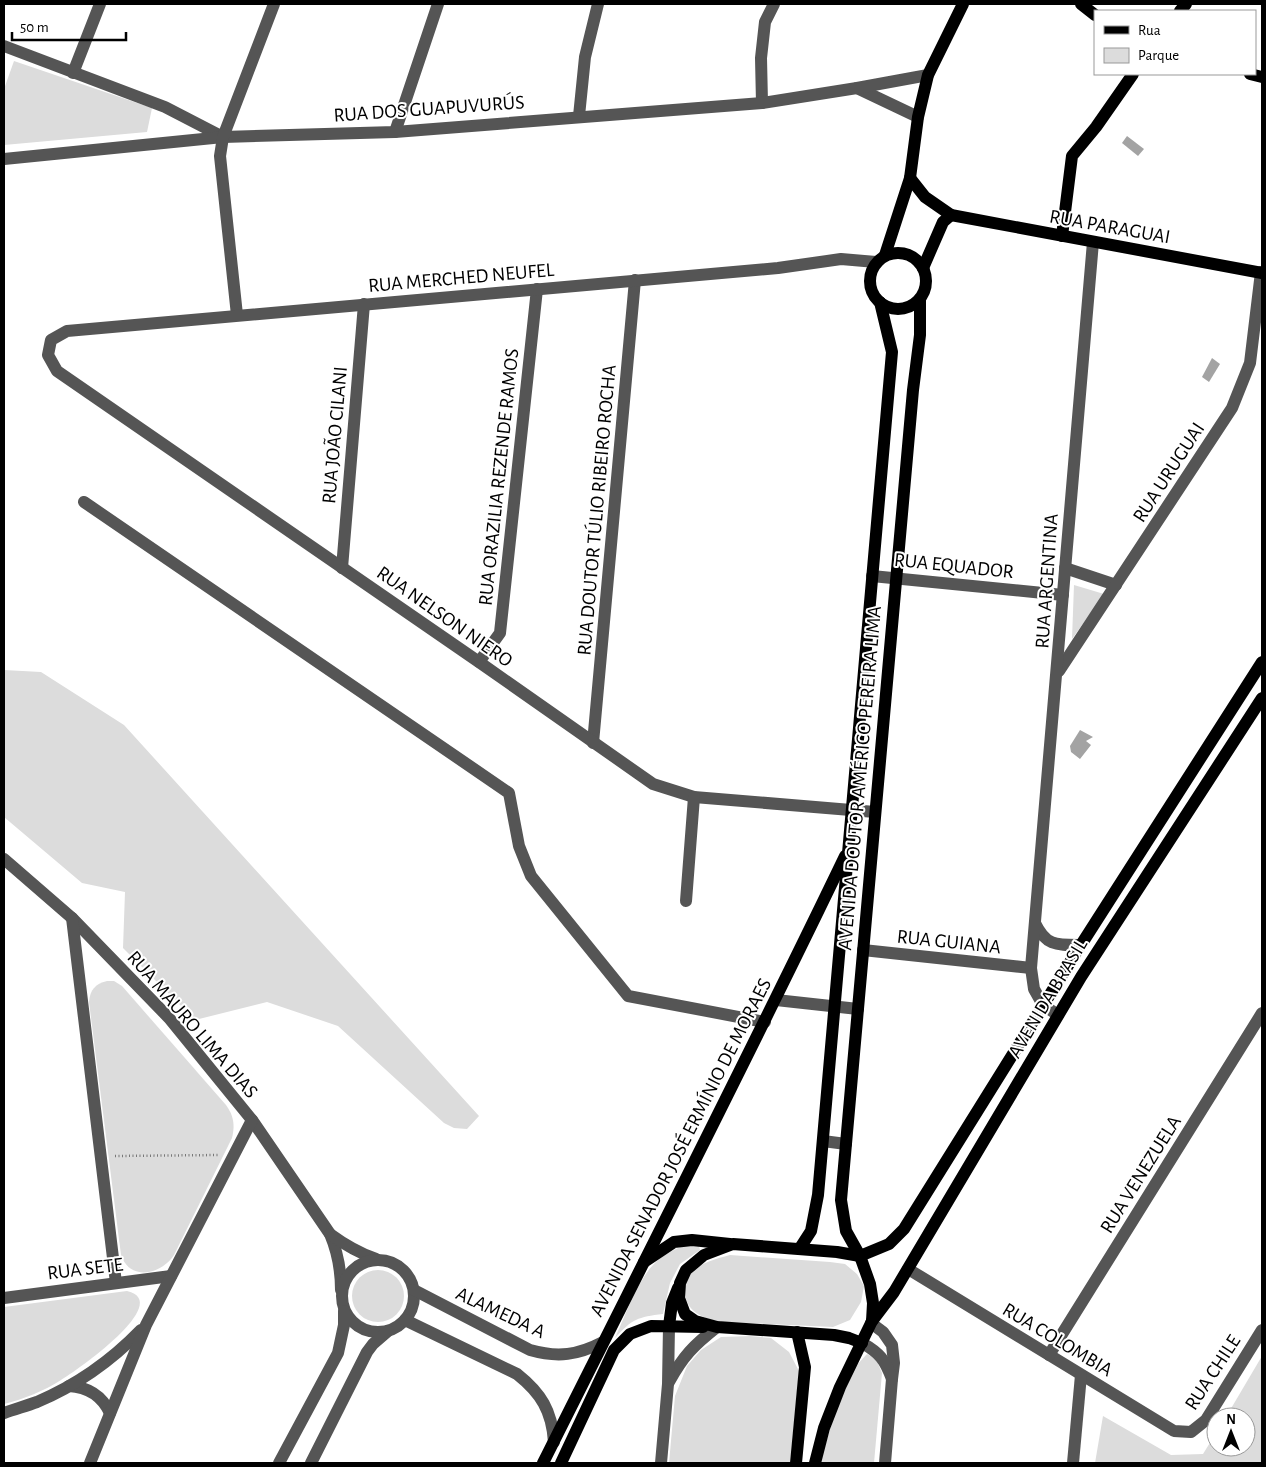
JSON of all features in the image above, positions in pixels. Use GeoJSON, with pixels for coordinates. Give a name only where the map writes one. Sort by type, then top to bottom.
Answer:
{"type":"FeatureCollection","features":[{"type":"Feature","properties":{"kind":"main road"},"geometry":{"type":"LineString","coordinates":[[881,259],[896,252],[907,254],[916,259],[923,268],[926,278],[925,289],[920,299],[911,306],[900,309],[889,307],[872,294],[870,285],[871,272],[881,259],[910,178],[918,117],[928,74],[963,4]]}},
{"type":"Feature","properties":{"kind":"main road"},"geometry":{"type":"LineString","coordinates":[[1081,4],[1094,14]]}},
{"type":"Feature","properties":{"kind":"main road"},"geometry":{"type":"LineString","coordinates":[[1062,236],[1072,156],[1096,127],[1132,75]]}},
{"type":"Feature","properties":{"kind":"main road","name":"RUA PARAGUAI"},"geometry":{"type":"LineString","coordinates":[[910,178],[925,197],[951,215],[1093,242],[1262,270]]}},
{"type":"Feature","properties":{"kind":"main road"},"geometry":{"type":"LineString","coordinates":[[923,268],[943,222],[951,215]]}},
{"type":"Feature","properties":{"kind":"main road","name":"AVENIDA DOUTOR AMÉRICO PEREIRA LIMA"},"geometry":{"type":"LineString","coordinates":[[872,1322],[873,1303],[870,1284],[860,1256],[846,1231],[841,1200],[913,390],[920,335],[920,299]]}},
{"type":"Feature","properties":{"kind":"main road","name":"AVENIDA DOUTOR AMÉRICO PEREIRA LIMA"},"geometry":{"type":"LineString","coordinates":[[800,1248],[811,1231],[818,1195],[892,352],[880,302]]}},
{"type":"Feature","properties":{"kind":"main road","name":"AVENIDA BRASIL"},"geometry":{"type":"LineString","coordinates":[[860,1256],[889,1244],[904,1229],[1080,945],[1262,662]]}},
{"type":"Feature","properties":{"kind":"main road","name":"AVENIDA BRASIL"},"geometry":{"type":"LineString","coordinates":[[872,1322],[908,1269],[1086,968],[1262,698]]}},
{"type":"Feature","properties":{"kind":"main road","name":"AVENIDA SENADOR JOSÉ ERMÍNIO DE MORAES"},"geometry":{"type":"LineString","coordinates":[[543,1463],[776,1000],[849,847]]}},
{"type":"Feature","properties":{"kind":"main road"},"geometry":{"type":"LineString","coordinates":[[828,1078],[852,1080]]}},
{"type":"Feature","properties":{"kind":"main road"},"geometry":{"type":"LineString","coordinates":[[965,1131],[982,1144]]}},
{"type":"Feature","properties":{"kind":"main road"},"geometry":{"type":"LineString","coordinates":[[642,1263],[674,1242],[692,1240],[800,1248],[860,1256]]}},
{"type":"Feature","properties":{"kind":"main road"},"geometry":{"type":"LineString","coordinates":[[669,1326],[672,1303],[686,1270],[704,1255],[733,1244]]}},
{"type":"Feature","properties":{"kind":"main road"},"geometry":{"type":"LineString","coordinates":[[680,1283],[679,1298],[685,1314],[695,1321],[717,1327],[834,1335],[862,1343]]}},
{"type":"Feature","properties":{"kind":"main road"},"geometry":{"type":"LineString","coordinates":[[815,1463],[824,1428],[840,1387],[872,1322]]}},
{"type":"Feature","properties":{"kind":"main road","name":"AVENIDA SENADOR JOSÉ ERMÍNIO DE MORAES"},"geometry":{"type":"LineString","coordinates":[[561,1463],[614,1350],[630,1334],[651,1326],[717,1327]]}},
{"type":"Feature","properties":{"kind":"main road"},"geometry":{"type":"LineString","coordinates":[[796,1332],[804,1367],[796,1463]]}},
{"type":"Feature","properties":{"kind":"street"},"geometry":{"type":"LineString","coordinates":[[73,72],[100,4]]}},
{"type":"Feature","properties":{"kind":"street"},"geometry":{"type":"LineString","coordinates":[[236,315],[220,156],[223,137],[274,4]]}},
{"type":"Feature","properties":{"kind":"street"},"geometry":{"type":"LineString","coordinates":[[395,132],[438,4]]}},
{"type":"Feature","properties":{"kind":"street"},"geometry":{"type":"LineString","coordinates":[[579,116],[585,57],[598,4]]}},
{"type":"Feature","properties":{"kind":"street"},"geometry":{"type":"LineString","coordinates":[[762,102],[761,58],[765,22],[774,4]]}},
{"type":"Feature","properties":{"kind":"street"},"geometry":{"type":"LineString","coordinates":[[4,46],[166,107],[223,137]]}},
{"type":"Feature","properties":{"kind":"street","name":"RUA DOS GUAPUVURÚS"},"geometry":{"type":"LineString","coordinates":[[4,159],[223,137],[395,132],[762,102],[857,88],[928,74]]}},
{"type":"Feature","properties":{"kind":"street"},"geometry":{"type":"LineString","coordinates":[[857,88],[918,117]]}},
{"type":"Feature","properties":{"kind":"street","name":"RUA ARGENTINA"},"geometry":{"type":"LineString","coordinates":[[1043,1006],[1034,989],[1031,968],[1058,673],[1065,568],[1093,242]]}},
{"type":"Feature","properties":{"kind":"street","name":"RUA MERCHED NEUFEL"},"geometry":{"type":"LineString","coordinates":[[52,340],[67,330],[778,268],[841,259],[881,259]]}},
{"type":"Feature","properties":{"kind":"street","name":"RUA URUGUAI"},"geometry":{"type":"LineString","coordinates":[[1058,673],[1232,408],[1250,363],[1262,270]]}},
{"type":"Feature","properties":{"kind":"street","name":"RUA DOUTOR TÚLIO RIBEIRO ROCHA"},"geometry":{"type":"LineString","coordinates":[[594,743],[635,280]]}},
{"type":"Feature","properties":{"kind":"street","name":"RUA ORAZILIA REZENDE RAMOS"},"geometry":{"type":"LineString","coordinates":[[479,662],[500,633],[537,289]]}},
{"type":"Feature","properties":{"kind":"street","name":"RUA JOÃO CILANI"},"geometry":{"type":"LineString","coordinates":[[342,568],[364,304]]}},
{"type":"Feature","properties":{"kind":"street","name":"RUA NELSON NIERO"},"geometry":{"type":"LineString","coordinates":[[52,340],[48,355],[57,371],[479,662],[652,784],[694,797],[875,812]]}},
{"type":"Feature","properties":{"kind":"street"},"geometry":{"type":"LineString","coordinates":[[84,502],[509,793],[519,846],[531,876],[628,996],[765,1022]]}},
{"type":"Feature","properties":{"kind":"street"},"geometry":{"type":"LineString","coordinates":[[1065,568],[1116,585]]}},
{"type":"Feature","properties":{"kind":"street","name":"RUA EQUADOR"},"geometry":{"type":"LineString","coordinates":[[872,576],[1063,595]]}},
{"type":"Feature","properties":{"kind":"street"},"geometry":{"type":"LineString","coordinates":[[686,901],[694,797]]}},
{"type":"Feature","properties":{"kind":"street","name":"RUA MAURO LIMA DIAS"},"geometry":{"type":"LineString","coordinates":[[4,859],[72,918],[169,1018],[252,1120],[330,1234]]}},
{"type":"Feature","properties":{"kind":"street"},"geometry":{"type":"LineString","coordinates":[[72,918],[116,1283]]}},
{"type":"Feature","properties":{"kind":"street"},"geometry":{"type":"LineString","coordinates":[[1035,922],[1040,934],[1048,941],[1065,945],[1080,945]]}},
{"type":"Feature","properties":{"kind":"street","name":"RUA GUIANA"},"geometry":{"type":"LineString","coordinates":[[863,950],[1031,968]]}},
{"type":"Feature","properties":{"kind":"street"},"geometry":{"type":"LineString","coordinates":[[776,1000],[858,1009]]}},
{"type":"Feature","properties":{"kind":"street"},"geometry":{"type":"LineString","coordinates":[[1043,1006],[1058,1015]]}},
{"type":"Feature","properties":{"kind":"street","name":"RUA VENEZUELA"},"geometry":{"type":"LineString","coordinates":[[1049,1355],[1262,1013]]}},
{"type":"Feature","properties":{"kind":"street"},"geometry":{"type":"LineString","coordinates":[[90,1463],[146,1325],[252,1120]]}},
{"type":"Feature","properties":{"kind":"street"},"geometry":{"type":"LineString","coordinates":[[823,1141],[846,1144]]}},
{"type":"Feature","properties":{"kind":"street"},"geometry":{"type":"LineString","coordinates":[[311,1463],[367,1352],[376,1340],[405,1320],[411,1311],[414,1301],[414,1290],[411,1281],[398,1265],[361,1253],[345,1245],[330,1234]]}},
{"type":"Feature","properties":{"kind":"street"},"geometry":{"type":"LineString","coordinates":[[280,1463],[338,1352],[344,1325],[344,1311],[341,1301],[341,1271],[337,1252],[330,1234]]}},
{"type":"Feature","properties":{"kind":"street"},"geometry":{"type":"LineString","coordinates":[[341,1290],[344,1281],[354,1268],[367,1261],[378,1259]]}},
{"type":"Feature","properties":{"kind":"street","name":"RUA COLOMBIA"},"geometry":{"type":"LineString","coordinates":[[908,1269],[1174,1432],[1192,1432]]}},
{"type":"Feature","properties":{"kind":"street","name":"RUA SETE"},"geometry":{"type":"LineString","coordinates":[[4,1298],[171,1276]]}},
{"type":"Feature","properties":{"kind":"street","name":"ALAMEDA A"},"geometry":{"type":"LineString","coordinates":[[414,1290],[530,1350],[542,1354],[555,1355],[580,1352],[603,1342]]}},
{"type":"Feature","properties":{"kind":"street"},"geometry":{"type":"LineString","coordinates":[[344,1311],[350,1320],[363,1328],[378,1332],[388,1331]]}},
{"type":"Feature","properties":{"kind":"street"},"geometry":{"type":"LineString","coordinates":[[405,1320],[516,1374],[527,1382],[537,1392],[550,1415],[554,1442]]}},
{"type":"Feature","properties":{"kind":"street"},"geometry":{"type":"LineString","coordinates":[[872,1322],[883,1332],[892,1345],[894,1363],[885,1463]]}},
{"type":"Feature","properties":{"kind":"street"},"geometry":{"type":"LineString","coordinates":[[4,1413],[36,1402],[69,1386],[97,1369],[123,1348],[146,1325]]}},
{"type":"Feature","properties":{"kind":"street"},"geometry":{"type":"LineString","coordinates":[[661,1463],[668,1384],[669,1326]]}},
{"type":"Feature","properties":{"kind":"street"},"geometry":{"type":"LineString","coordinates":[[668,1384],[680,1362],[698,1342],[717,1327]]}},
{"type":"Feature","properties":{"kind":"street","name":"RUA CHILE"},"geometry":{"type":"LineString","coordinates":[[1192,1432],[1206,1420],[1262,1330]]}},
{"type":"Feature","properties":{"kind":"street"},"geometry":{"type":"LineString","coordinates":[[862,1343],[874,1349],[880,1355],[887,1365],[892,1379]]}},
{"type":"Feature","properties":{"kind":"street"},"geometry":{"type":"LineString","coordinates":[[1073,1463],[1081,1375]]}},
{"type":"Feature","properties":{"kind":"street"},"geometry":{"type":"LineString","coordinates":[[69,1386],[82,1388],[94,1393],[104,1402],[110,1413]]}},
{"type":"Feature","properties":{"kind":"path"},"geometry":{"type":"LineString","coordinates":[[101,1157],[234,1155]]}},
{"type":"Feature","properties":{"kind":"green space"},"geometry":{"type":"Polygon","coordinates":[[[14,61],[152,108],[147,132],[4,145],[4,89],[14,61]]]}},
{"type":"Feature","properties":{"kind":"green space"},"geometry":{"type":"Polygon","coordinates":[[[1074,585],[1104,594],[1072,639],[1074,585]]]}},
{"type":"Feature","properties":{"kind":"green space"},"geometry":{"type":"Polygon","coordinates":[[[4,670],[41,672],[124,725],[479,1116],[467,1129],[454,1128],[444,1123],[338,1026],[267,1002],[195,1020],[123,948],[125,892],[82,883],[4,817],[4,670]]]}},
{"type":"Feature","properties":{"kind":"green space"},"geometry":{"type":"Polygon","coordinates":[[[107,981],[114,981],[122,986],[226,1105],[233,1121],[232,1138],[174,1255],[162,1267],[146,1272],[131,1269],[125,1264],[121,1255],[89,1002],[94,988],[107,981]]]}},
{"type":"Feature","properties":{"kind":"green space"},"geometry":{"type":"Polygon","coordinates":[[[682,1246],[699,1246],[700,1250],[680,1264],[670,1283],[663,1314],[647,1316],[636,1320],[615,1338],[647,1272],[659,1259],[682,1246]]]}},
{"type":"Feature","properties":{"kind":"green space"},"geometry":{"type":"Polygon","coordinates":[[[730,1255],[845,1264],[857,1274],[864,1286],[861,1302],[850,1320],[833,1327],[723,1322],[699,1315],[690,1307],[685,1295],[685,1286],[689,1275],[699,1266],[709,1261],[730,1255]]]}},
{"type":"Feature","properties":{"kind":"green space"},"geometry":{"type":"Polygon","coordinates":[[[373,1270],[383,1270],[392,1274],[400,1282],[404,1296],[400,1310],[392,1318],[383,1322],[373,1322],[364,1318],[356,1310],[352,1301],[352,1291],[356,1282],[364,1274],[373,1270]]]}},
{"type":"Feature","properties":{"kind":"green space"},"geometry":{"type":"Polygon","coordinates":[[[127,1291],[139,1298],[139,1308],[131,1322],[117,1337],[84,1364],[54,1384],[19,1400],[4,1404],[4,1307],[127,1291]]]}},
{"type":"Feature","properties":{"kind":"green space"},"geometry":{"type":"Polygon","coordinates":[[[750,1336],[771,1338],[789,1352],[799,1371],[790,1463],[669,1463],[675,1396],[687,1366],[701,1350],[721,1337],[750,1336]]]}},
{"type":"Feature","properties":{"kind":"green space"},"geometry":{"type":"Polygon","coordinates":[[[867,1354],[876,1359],[882,1373],[874,1463],[820,1463],[834,1416],[855,1367],[867,1354]]]}},
{"type":"Feature","properties":{"kind":"green space"},"geometry":{"type":"Polygon","coordinates":[[[1262,1356],[1262,1463],[1095,1463],[1103,1416],[1171,1455],[1203,1454],[1206,1449],[1206,1457],[1256,1457],[1256,1407],[1232,1407],[1262,1356]]]}},
{"type":"Feature","properties":{"kind":"shaded area"},"geometry":{"type":"Polygon","coordinates":[[[1127,136],[1144,149],[1138,156],[1122,143],[1127,136]]]}},
{"type":"Feature","properties":{"kind":"shaded area"},"geometry":{"type":"Polygon","coordinates":[[[1212,358],[1220,364],[1209,382],[1202,377],[1212,358]]]}},
{"type":"Feature","properties":{"kind":"shaded area"},"geometry":{"type":"Polygon","coordinates":[[[1080,730],[1093,737],[1086,741],[1091,745],[1080,759],[1071,752],[1070,746],[1080,730]]]}}]}
